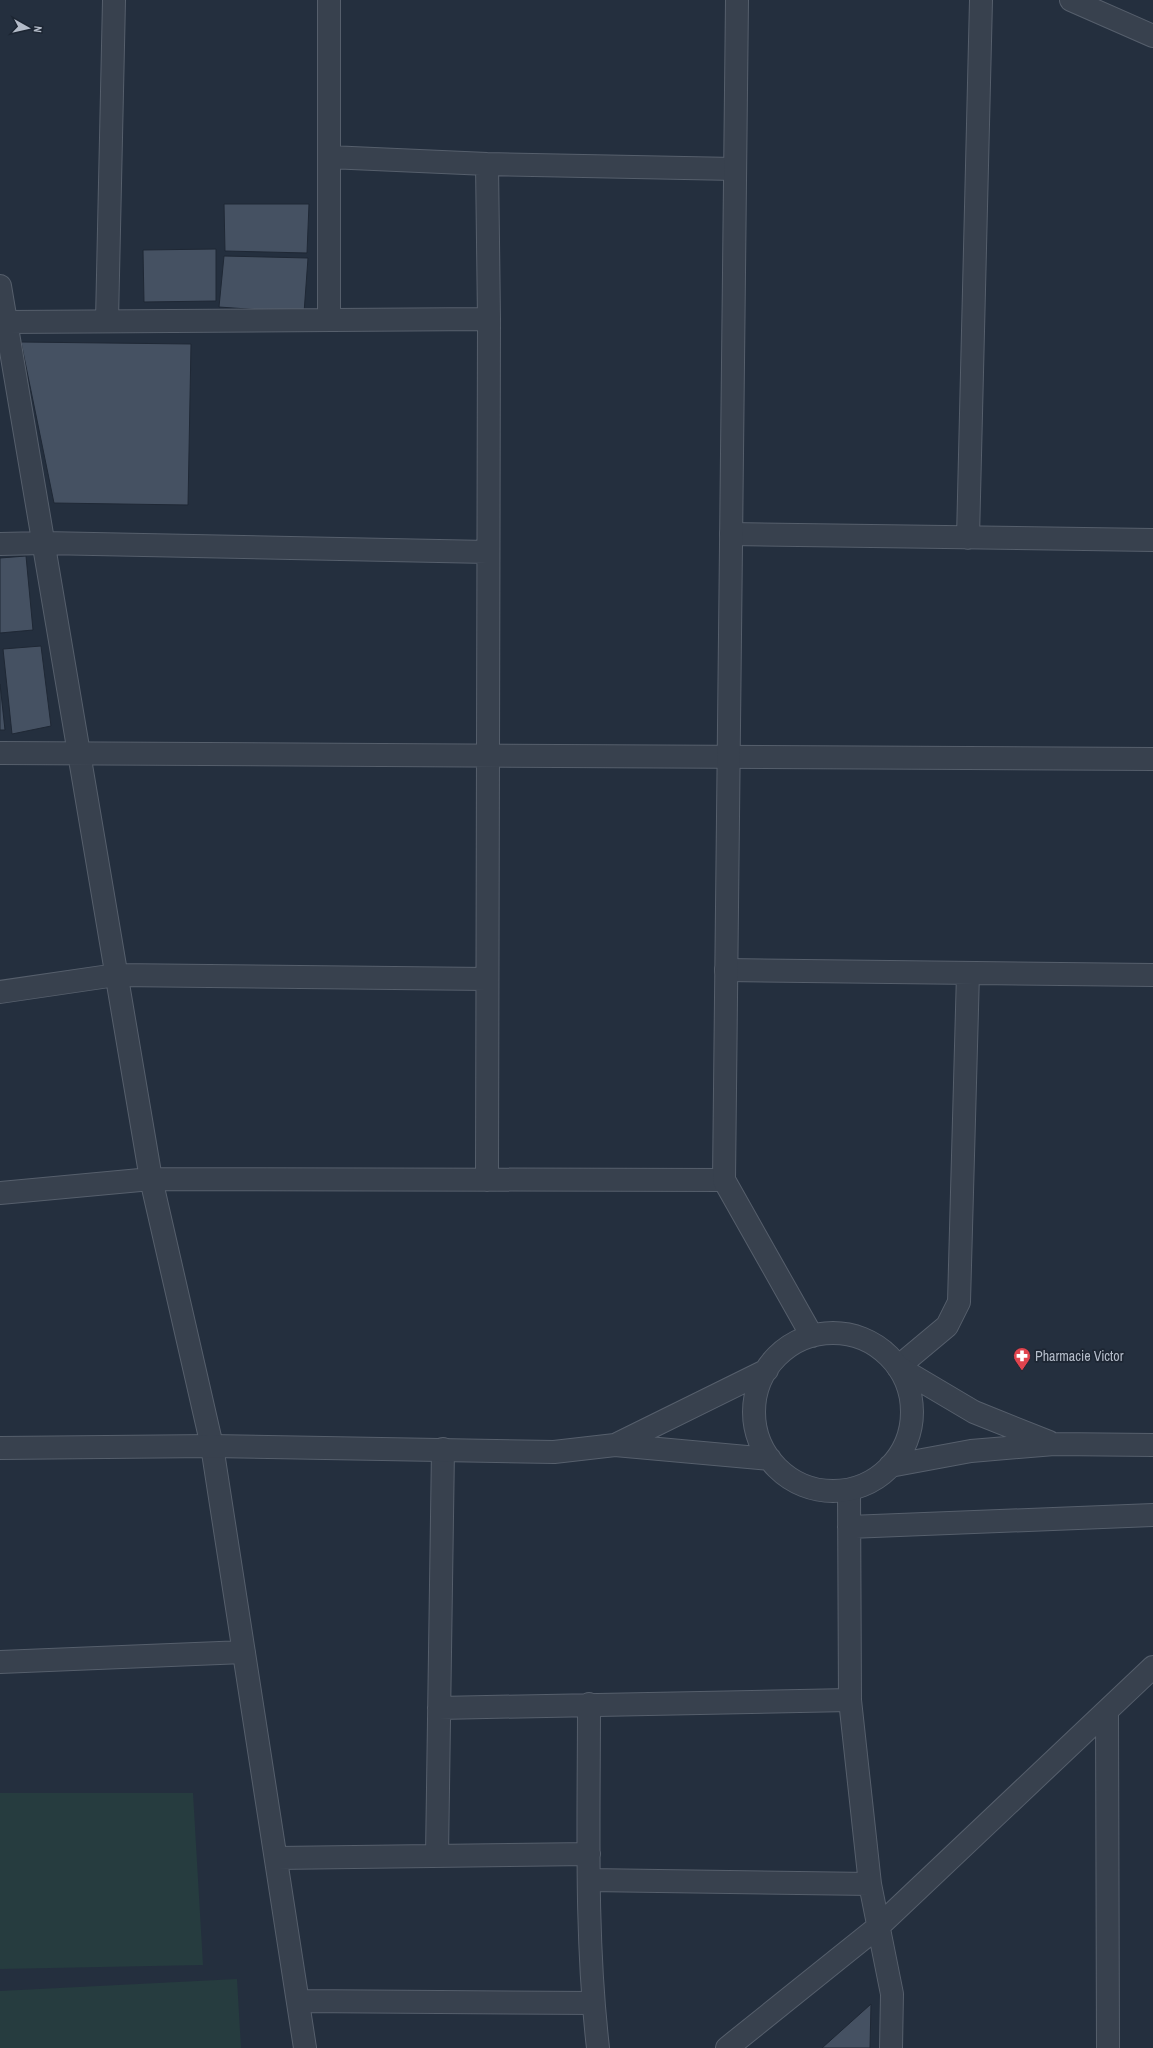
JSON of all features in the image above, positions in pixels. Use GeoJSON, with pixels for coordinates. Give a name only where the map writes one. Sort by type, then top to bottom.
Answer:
{"type":"FeatureCollection","features":[{"type":"Feature","properties":{"kind":"street"},"geometry":{"type":"LineString","coordinates":[[107,321],[114,0]]}},
{"type":"Feature","properties":{"kind":"street"},"geometry":{"type":"LineString","coordinates":[[329,0],[329,320]]}},
{"type":"Feature","properties":{"kind":"street"},"geometry":{"type":"LineString","coordinates":[[738,0],[724,1180],[812,1336]]}},
{"type":"Feature","properties":{"kind":"street"},"geometry":{"type":"LineString","coordinates":[[968,538],[981,0]]}},
{"type":"Feature","properties":{"kind":"street"},"geometry":{"type":"LineString","coordinates":[[1071,0],[1153,36]]}},
{"type":"Feature","properties":{"kind":"street"},"geometry":{"type":"LineString","coordinates":[[329,157],[486,164],[735,169]]}},
{"type":"Feature","properties":{"kind":"street"},"geometry":{"type":"LineString","coordinates":[[486,164],[489,319],[486,1180]]}},
{"type":"Feature","properties":{"kind":"street"},"geometry":{"type":"LineString","coordinates":[[0,286],[151,1179],[212,1446],[277,1858],[305,2048]]}},
{"type":"Feature","properties":{"kind":"street"},"geometry":{"type":"LineString","coordinates":[[6,322],[489,319]]}},
{"type":"Feature","properties":{"kind":"street"},"geometry":{"type":"LineString","coordinates":[[732,534],[1153,540]]}},
{"type":"Feature","properties":{"kind":"street"},"geometry":{"type":"LineString","coordinates":[[0,544],[44,543],[488,552]]}},
{"type":"Feature","properties":{"kind":"street"},"geometry":{"type":"LineString","coordinates":[[0,753],[1153,759]]}},
{"type":"Feature","properties":{"kind":"street"},"geometry":{"type":"LineString","coordinates":[[726,970],[1153,975]]}},
{"type":"Feature","properties":{"kind":"street"},"geometry":{"type":"LineString","coordinates":[[898,1367],[947,1326],[959,1302],[968,973]]}},
{"type":"Feature","properties":{"kind":"street"},"geometry":{"type":"LineString","coordinates":[[0,992],[116,975],[487,979]]}},
{"type":"Feature","properties":{"kind":"street"},"geometry":{"type":"LineString","coordinates":[[0,1193],[151,1179],[724,1180]]}},
{"type":"Feature","properties":{"kind":"street"},"geometry":{"type":"LineString","coordinates":[[831,1333],[857,1337],[885,1352],[898,1367],[907,1384],[910,1396],[911,1422],[908,1438],[901,1453],[878,1477],[849,1490],[830,1492],[796,1482],[782,1472],[770,1459],[760,1443],[756,1426],[755,1407],[758,1387],[766,1370],[779,1355],[789,1347],[812,1336],[831,1333]]}},
{"type":"Feature","properties":{"kind":"street"},"geometry":{"type":"LineString","coordinates":[[898,1367],[974,1412],[1054,1444]]}},
{"type":"Feature","properties":{"kind":"street"},"geometry":{"type":"LineString","coordinates":[[615,1446],[766,1370]]}},
{"type":"Feature","properties":{"kind":"street"},"geometry":{"type":"LineString","coordinates":[[890,1466],[971,1451],[1054,1444],[1153,1445]]}},
{"type":"Feature","properties":{"kind":"street"},"geometry":{"type":"LineString","coordinates":[[0,1448],[212,1446],[554,1452],[615,1446],[770,1459]]}},
{"type":"Feature","properties":{"kind":"street"},"geometry":{"type":"LineString","coordinates":[[437,1856],[443,1449]]}},
{"type":"Feature","properties":{"kind":"street"},"geometry":{"type":"LineString","coordinates":[[849,1490],[850,1700],[870,1884],[892,1994],[891,2048]]}},
{"type":"Feature","properties":{"kind":"street"},"geometry":{"type":"LineString","coordinates":[[849,1527],[1153,1515]]}},
{"type":"Feature","properties":{"kind":"street"},"geometry":{"type":"LineString","coordinates":[[0,1662],[244,1652]]}},
{"type":"Feature","properties":{"kind":"street"},"geometry":{"type":"LineString","coordinates":[[727,2048],[879,1926],[1153,1667]]}},
{"type":"Feature","properties":{"kind":"street"},"geometry":{"type":"LineString","coordinates":[[439,1708],[850,1700]]}},
{"type":"Feature","properties":{"kind":"street"},"geometry":{"type":"LineString","coordinates":[[589,1704],[588,1880],[593,2002],[598,2048]]}},
{"type":"Feature","properties":{"kind":"street"},"geometry":{"type":"LineString","coordinates":[[1107,1712],[1108,2048]]}},
{"type":"Feature","properties":{"kind":"street"},"geometry":{"type":"LineString","coordinates":[[277,1858],[589,1854]]}},
{"type":"Feature","properties":{"kind":"street"},"geometry":{"type":"LineString","coordinates":[[588,1880],[870,1884]]}},
{"type":"Feature","properties":{"kind":"street"},"geometry":{"type":"LineString","coordinates":[[298,2001],[593,2002]]}},
{"type":"Feature","properties":{"kind":"green space"},"geometry":{"type":"Polygon","coordinates":[[[0,1793],[193,1793],[203,1965],[0,1969],[0,1793]]]}},
{"type":"Feature","properties":{"kind":"green space"},"geometry":{"type":"Polygon","coordinates":[[[237,1979],[241,2048],[0,2048],[0,1991],[237,1979]]]}},
{"type":"Feature","properties":{"kind":"building"},"geometry":{"type":"Polygon","coordinates":[[[224,204],[309,204],[307,253],[225,251],[224,204]]]}},
{"type":"Feature","properties":{"kind":"building"},"geometry":{"type":"Polygon","coordinates":[[[216,249],[216,301],[144,302],[143,250],[216,249]]]}},
{"type":"Feature","properties":{"kind":"building"},"geometry":{"type":"Polygon","coordinates":[[[224,256],[308,258],[304,313],[219,307],[224,256]]]}},
{"type":"Feature","properties":{"kind":"building"},"geometry":{"type":"Polygon","coordinates":[[[21,342],[191,344],[188,505],[54,503],[21,342]]]}},
{"type":"Feature","properties":{"kind":"building"},"geometry":{"type":"Polygon","coordinates":[[[26,556],[33,630],[0,633],[0,558],[26,556]]]}},
{"type":"Feature","properties":{"kind":"building"},"geometry":{"type":"Polygon","coordinates":[[[41,646],[51,726],[12,734],[3,649],[41,646]]]}},
{"type":"Feature","properties":{"kind":"building"},"geometry":{"type":"Polygon","coordinates":[[[0,684],[5,730],[0,730],[0,684]]]}},
{"type":"Feature","properties":{"kind":"building"},"geometry":{"type":"Polygon","coordinates":[[[871,2004],[870,2048],[822,2048],[871,2004]]]}},
{"type":"Feature","properties":{"kind":"place","name":"Pharmacie Victor"},"geometry":{"type":"Point","coordinates":[1022,1371]}}]}
